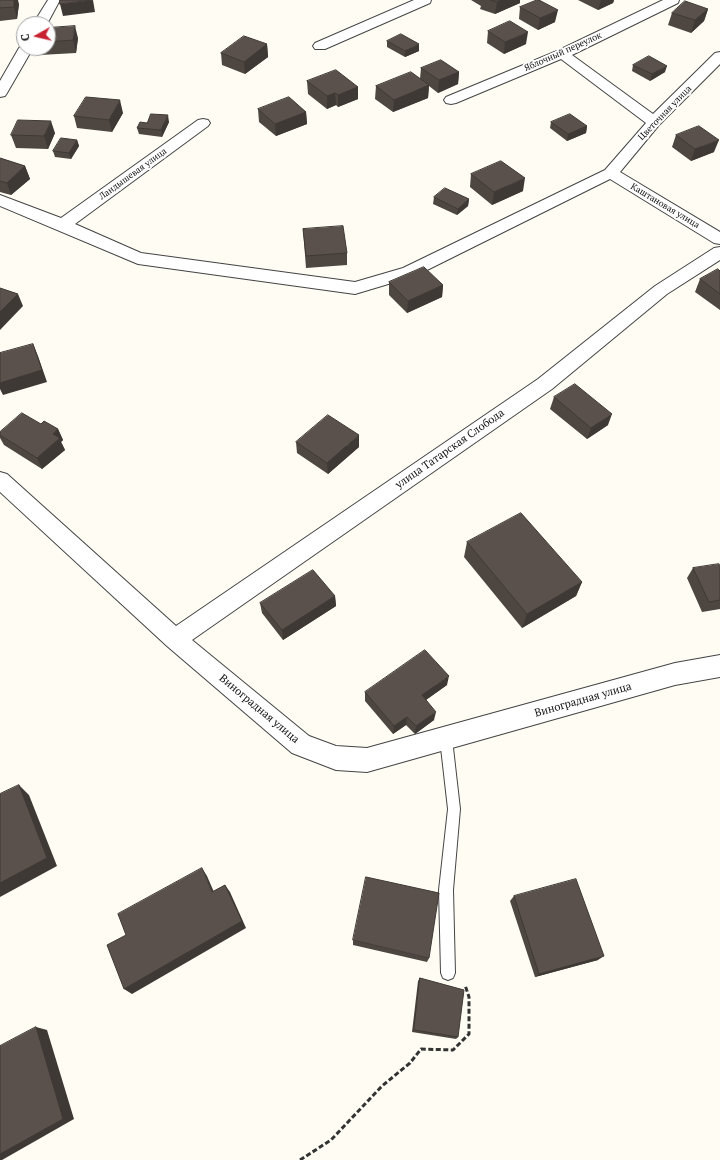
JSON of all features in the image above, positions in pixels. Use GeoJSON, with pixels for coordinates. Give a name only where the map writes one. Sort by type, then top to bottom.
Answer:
{"type":"FeatureCollection","features":[{"type":"Feature","properties":{"kind":"street"},"geometry":{"type":"LineString","coordinates":[[45,16],[54,0]]}},
{"type":"Feature","properties":{"kind":"street"},"geometry":{"type":"LineString","coordinates":[[320,46],[425,0]]}},
{"type":"Feature","properties":{"kind":"street","name":"Яблочный переулок"},"geometry":{"type":"LineString","coordinates":[[452,100],[562,54],[673,0]]}},
{"type":"Feature","properties":{"kind":"street"},"geometry":{"type":"LineString","coordinates":[[562,54],[654,122]]}},
{"type":"Feature","properties":{"kind":"street"},"geometry":{"type":"LineString","coordinates":[[0,94],[21,56]]}},
{"type":"Feature","properties":{"kind":"street","name":"Цветочная улица"},"geometry":{"type":"LineString","coordinates":[[611,173],[654,122],[713,65],[720,56]]}},
{"type":"Feature","properties":{"kind":"street","name":"Ландышевая улица"},"geometry":{"type":"LineString","coordinates":[[63,225],[203,123]]}},
{"type":"Feature","properties":{"kind":"street"},"geometry":{"type":"LineString","coordinates":[[0,200],[63,225],[138,258],[355,288],[408,272],[611,173]]}},
{"type":"Feature","properties":{"kind":"street","name":"Каштановая улица"},"geometry":{"type":"LineString","coordinates":[[611,173],[720,239]]}},
{"type":"Feature","properties":{"kind":"street","name":"улица Татарская Слобода"},"geometry":{"type":"LineString","coordinates":[[175,639],[545,384],[661,290],[720,252]]}},
{"type":"Feature","properties":{"kind":"street","name":"Виноградная улица"},"geometry":{"type":"LineString","coordinates":[[0,480],[175,639],[301,744],[336,758],[367,760],[675,674],[720,666]]}},
{"type":"Feature","properties":{"kind":"lane"},"geometry":{"type":"LineString","coordinates":[[446,739],[454,809],[446,890],[448,973]]}},
{"type":"Feature","properties":{"kind":"path"},"geometry":{"type":"LineString","coordinates":[[300,1160],[331,1140],[382,1086],[410,1063],[421,1049],[454,1050],[469,1034],[469,997],[464,980],[448,973]]}},
{"type":"Feature","properties":{"kind":"building"},"geometry":{"type":"Polygon","coordinates":[[[0,0],[14,0],[14,7],[0,8],[0,0]]]}},
{"type":"Feature","properties":{"kind":"building"},"geometry":{"type":"Polygon","coordinates":[[[60,0],[92,0],[60,4],[60,0]]]}},
{"type":"Feature","properties":{"kind":"building"},"geometry":{"type":"Polygon","coordinates":[[[491,0],[502,0],[497,2],[491,0]]]}},
{"type":"Feature","properties":{"kind":"building"},"geometry":{"type":"Polygon","coordinates":[[[537,0],[558,10],[540,18],[520,7],[537,0]]]}},
{"type":"Feature","properties":{"kind":"building"},"geometry":{"type":"Polygon","coordinates":[[[685,1],[708,9],[695,20],[672,13],[685,1]]]}},
{"type":"Feature","properties":{"kind":"building"},"geometry":{"type":"Polygon","coordinates":[[[510,21],[528,32],[505,42],[488,31],[510,21]]]}},
{"type":"Feature","properties":{"kind":"building"},"geometry":{"type":"Polygon","coordinates":[[[75,26],[73,40],[56,41],[56,27],[75,26]]]}},
{"type":"Feature","properties":{"kind":"building"},"geometry":{"type":"Polygon","coordinates":[[[401,34],[419,44],[405,51],[387,41],[401,34]]]}},
{"type":"Feature","properties":{"kind":"building"},"geometry":{"type":"Polygon","coordinates":[[[244,36],[267,44],[244,62],[221,53],[244,36]]]}},
{"type":"Feature","properties":{"kind":"building"},"geometry":{"type":"Polygon","coordinates":[[[649,56],[667,66],[652,74],[633,65],[649,56]]]}},
{"type":"Feature","properties":{"kind":"building"},"geometry":{"type":"Polygon","coordinates":[[[441,60],[459,72],[439,80],[421,68],[441,60]]]}},
{"type":"Feature","properties":{"kind":"building"},"geometry":{"type":"Polygon","coordinates":[[[336,70],[358,87],[338,95],[335,93],[327,96],[307,81],[336,70]]]}},
{"type":"Feature","properties":{"kind":"building"},"geometry":{"type":"Polygon","coordinates":[[[411,72],[429,85],[394,100],[376,86],[411,72]]]}},
{"type":"Feature","properties":{"kind":"building"},"geometry":{"type":"Polygon","coordinates":[[[86,97],[120,100],[109,120],[74,116],[86,97]]]}},
{"type":"Feature","properties":{"kind":"building"},"geometry":{"type":"Polygon","coordinates":[[[289,97],[306,112],[275,124],[258,109],[289,97]]]}},
{"type":"Feature","properties":{"kind":"building"},"geometry":{"type":"Polygon","coordinates":[[[151,114],[168,115],[161,130],[137,128],[140,122],[147,123],[151,114]]]}},
{"type":"Feature","properties":{"kind":"building"},"geometry":{"type":"Polygon","coordinates":[[[570,114],[587,126],[568,134],[551,122],[570,114]]]}},
{"type":"Feature","properties":{"kind":"building"},"geometry":{"type":"Polygon","coordinates":[[[18,120],[51,121],[44,136],[11,135],[18,120]]]}},
{"type":"Feature","properties":{"kind":"building"},"geometry":{"type":"Polygon","coordinates":[[[699,126],[719,140],[695,149],[676,135],[699,126]]]}},
{"type":"Feature","properties":{"kind":"building"},"geometry":{"type":"Polygon","coordinates":[[[61,138],[77,140],[69,153],[53,151],[61,138]]]}},
{"type":"Feature","properties":{"kind":"building"},"geometry":{"type":"Polygon","coordinates":[[[0,158],[25,166],[7,183],[0,181],[0,158]]]}},
{"type":"Feature","properties":{"kind":"building"},"geometry":{"type":"Polygon","coordinates":[[[501,161],[525,178],[494,192],[471,174],[501,161]]]}},
{"type":"Feature","properties":{"kind":"building"},"geometry":{"type":"Polygon","coordinates":[[[445,188],[469,199],[458,209],[434,197],[445,188]]]}},
{"type":"Feature","properties":{"kind":"building"},"geometry":{"type":"Polygon","coordinates":[[[343,226],[347,253],[306,256],[303,229],[343,226]]]}},
{"type":"Feature","properties":{"kind":"building"},"geometry":{"type":"Polygon","coordinates":[[[424,267],[443,285],[408,301],[389,282],[424,267]]]}},
{"type":"Feature","properties":{"kind":"building"},"geometry":{"type":"Polygon","coordinates":[[[718,269],[720,271],[720,294],[700,279],[718,269]]]}},
{"type":"Feature","properties":{"kind":"building"},"geometry":{"type":"Polygon","coordinates":[[[0,288],[18,294],[0,312],[0,288]]]}},
{"type":"Feature","properties":{"kind":"building"},"geometry":{"type":"Polygon","coordinates":[[[33,344],[42,370],[0,383],[0,353],[33,344]]]}},
{"type":"Feature","properties":{"kind":"building"},"geometry":{"type":"Polygon","coordinates":[[[575,384],[612,414],[591,428],[554,397],[575,384]]]}},
{"type":"Feature","properties":{"kind":"building"},"geometry":{"type":"Polygon","coordinates":[[[22,413],[41,424],[44,421],[58,429],[53,434],[60,438],[37,458],[0,435],[0,432],[22,413]]]}},
{"type":"Feature","properties":{"kind":"building"},"geometry":{"type":"Polygon","coordinates":[[[328,415],[359,435],[327,463],[296,442],[328,415]]]}},
{"type":"Feature","properties":{"kind":"building"},"geometry":{"type":"Polygon","coordinates":[[[521,513],[582,582],[527,614],[467,542],[521,513]]]}},
{"type":"Feature","properties":{"kind":"building"},"geometry":{"type":"Polygon","coordinates":[[[719,564],[720,600],[709,602],[693,568],[719,564]]]}},
{"type":"Feature","properties":{"kind":"building"},"geometry":{"type":"Polygon","coordinates":[[[313,570],[335,596],[282,630],[260,603],[313,570]]]}},
{"type":"Feature","properties":{"kind":"building"},"geometry":{"type":"Polygon","coordinates":[[[425,650],[449,676],[422,695],[436,712],[416,726],[407,717],[394,726],[365,692],[425,650]]]}},
{"type":"Feature","properties":{"kind":"building"},"geometry":{"type":"Polygon","coordinates":[[[19,785],[47,858],[0,883],[0,794],[19,785]]]}},
{"type":"Feature","properties":{"kind":"building"},"geometry":{"type":"Polygon","coordinates":[[[202,868],[212,892],[225,885],[242,921],[124,989],[107,945],[126,935],[118,914],[202,868]]]}},
{"type":"Feature","properties":{"kind":"building"},"geometry":{"type":"Polygon","coordinates":[[[366,877],[439,893],[429,958],[353,940],[366,877]]]}},
{"type":"Feature","properties":{"kind":"building"},"geometry":{"type":"Polygon","coordinates":[[[576,879],[604,956],[539,974],[514,896],[576,879]]]}},
{"type":"Feature","properties":{"kind":"building"},"geometry":{"type":"Polygon","coordinates":[[[420,978],[464,990],[458,1037],[414,1030],[420,978]]]}},
{"type":"Feature","properties":{"kind":"building"},"geometry":{"type":"Polygon","coordinates":[[[36,1027],[63,1119],[0,1154],[0,1046],[36,1027]]]}}]}
